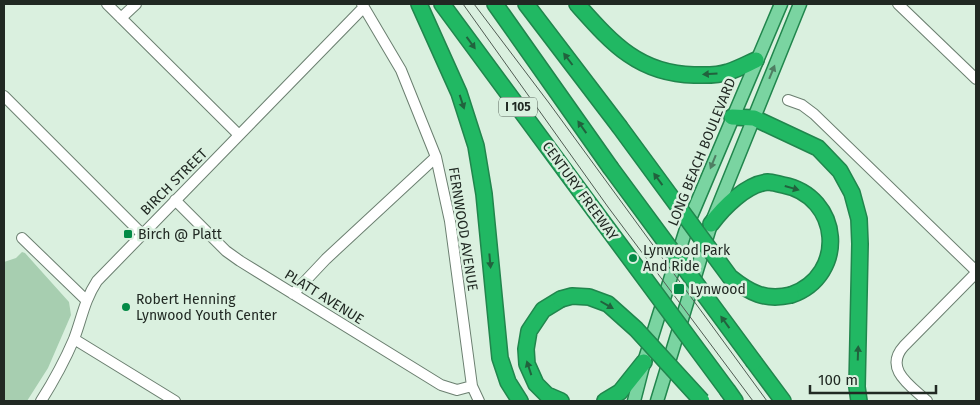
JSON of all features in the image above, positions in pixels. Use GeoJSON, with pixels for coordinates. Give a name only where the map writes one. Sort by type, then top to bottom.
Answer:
{"type":"FeatureCollection","features":[{"type":"Feature","properties":{"kind":"highway"},"geometry":{"type":"LineString","coordinates":[[419,4],[459,93],[476,146],[484,194],[500,358],[508,382],[520,401]]}},
{"type":"Feature","properties":{"kind":"highway","name":"CENTURY FREEWAY"},"geometry":{"type":"LineString","coordinates":[[442,4],[731,396]]}},
{"type":"Feature","properties":{"kind":"highway","name":"I 105"},"geometry":{"type":"LineString","coordinates":[[496,4],[610,167],[783,401]]}},
{"type":"Feature","properties":{"kind":"highway"},"geometry":{"type":"LineString","coordinates":[[526,4],[730,277],[746,290],[763,296],[779,298],[804,290],[817,278],[828,260],[831,244],[828,226],[820,208],[808,195],[796,188],[768,182],[746,190],[719,213],[711,224]]}},
{"type":"Feature","properties":{"kind":"highway"},"geometry":{"type":"LineString","coordinates":[[577,4],[617,47],[654,69],[681,75],[706,75],[726,73],[756,60]]}},
{"type":"Feature","properties":{"kind":"highway"},"geometry":{"type":"LineString","coordinates":[[732,117],[754,118],[818,148],[840,171],[852,193],[859,219],[860,244],[858,401]]}},
{"type":"Feature","properties":{"kind":"highway"},"geometry":{"type":"LineString","coordinates":[[561,401],[547,395],[536,384],[527,364],[526,349],[529,331],[543,310],[561,299],[572,296],[589,297],[608,304],[636,329],[702,401]]}},
{"type":"Feature","properties":{"kind":"highway"},"geometry":{"type":"LineString","coordinates":[[605,401],[620,392],[644,362]]}},
{"type":"Feature","properties":{"kind":"main road","name":"LONG BEACH BOULEVARD"},"geometry":{"type":"LineString","coordinates":[[634,401],[644,362],[687,226],[781,4]]}},
{"type":"Feature","properties":{"kind":"main road"},"geometry":{"type":"LineString","coordinates":[[657,401],[711,224],[800,4]]}},
{"type":"Feature","properties":{"kind":"street"},"geometry":{"type":"LineString","coordinates":[[106,4],[239,135]]}},
{"type":"Feature","properties":{"kind":"street"},"geometry":{"type":"LineString","coordinates":[[121,18],[136,4]]}},
{"type":"Feature","properties":{"kind":"street"},"geometry":{"type":"LineString","coordinates":[[898,4],[976,79]]}},
{"type":"Feature","properties":{"kind":"street","name":"BIRCH STREET"},"geometry":{"type":"LineString","coordinates":[[41,401],[74,339],[86,300],[97,281],[363,6]]}},
{"type":"Feature","properties":{"kind":"street","name":"FERNWOOD AVENUE"},"geometry":{"type":"LineString","coordinates":[[363,6],[401,70],[436,157],[450,221],[472,386]]}},
{"type":"Feature","properties":{"kind":"street"},"geometry":{"type":"LineString","coordinates":[[4,96],[142,234]]}},
{"type":"Feature","properties":{"kind":"street"},"geometry":{"type":"LineString","coordinates":[[788,100],[802,105],[814,114],[976,272],[901,350],[896,362],[901,376],[927,401]]}},
{"type":"Feature","properties":{"kind":"street"},"geometry":{"type":"LineString","coordinates":[[293,294],[326,259],[436,157]]}},
{"type":"Feature","properties":{"kind":"street","name":"PLATT AVENUE"},"geometry":{"type":"LineString","coordinates":[[175,200],[232,256],[441,385],[457,390],[472,386]]}},
{"type":"Feature","properties":{"kind":"street"},"geometry":{"type":"LineString","coordinates":[[22,238],[86,300]]}},
{"type":"Feature","properties":{"kind":"street"},"geometry":{"type":"LineString","coordinates":[[74,339],[175,401]]}},
{"type":"Feature","properties":{"kind":"street"},"geometry":{"type":"LineString","coordinates":[[472,386],[480,401]]}},
{"type":"Feature","properties":{"kind":"green space"},"geometry":{"type":"Polygon","coordinates":[[[22,252],[25,253],[69,302],[71,315],[48,368],[27,401],[4,401],[4,262],[16,258],[22,252]]]}},
{"type":"Feature","properties":{"kind":"tram line"},"geometry":{"type":"LineString","coordinates":[[463,4],[608,207],[753,401]]}},
{"type":"Feature","properties":{"kind":"tram line"},"geometry":{"type":"LineString","coordinates":[[474,4],[549,103],[767,401]]}},
{"type":"Feature","properties":{"kind":"place","name":"Birch @ Platt"},"geometry":{"type":"Point","coordinates":[128,234]}},
{"type":"Feature","properties":{"kind":"place","name":"Lynwood Park And Ride"},"geometry":{"type":"Point","coordinates":[633,258]}},
{"type":"Feature","properties":{"kind":"place","name":"Lynwood"},"geometry":{"type":"Point","coordinates":[679,289]}},
{"type":"Feature","properties":{"kind":"place","name":"Robert Henning Lynwood Youth Center"},"geometry":{"type":"Point","coordinates":[126,307]}}]}
